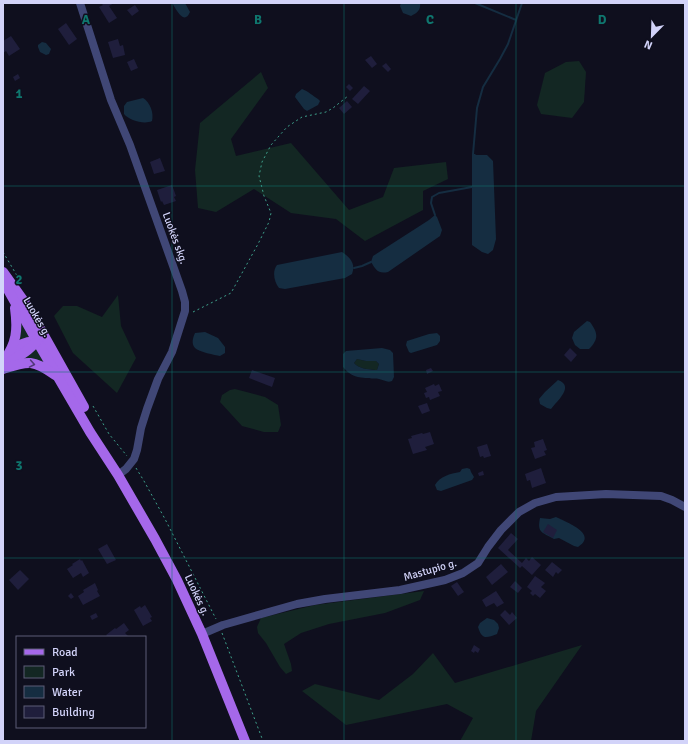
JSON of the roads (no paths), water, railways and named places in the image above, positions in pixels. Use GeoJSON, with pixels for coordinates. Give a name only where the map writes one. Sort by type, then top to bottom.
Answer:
{"type":"FeatureCollection","features":[{"type":"Feature","properties":{"kind":"main road","name":"Luokės g."},"geometry":{"type":"LineString","coordinates":[[3,272],[28,308],[49,344],[96,428],[115,470]]}},
{"type":"Feature","properties":{"kind":"main road","name":"Luokės g."},"geometry":{"type":"LineString","coordinates":[[3,281],[90,432],[115,470],[177,580],[202,634],[245,741]]}},
{"type":"Feature","properties":{"kind":"main road"},"geometry":{"type":"LineString","coordinates":[[5,359],[13,344],[16,334],[17,325],[14,302]]}},
{"type":"Feature","properties":{"kind":"main road"},"geometry":{"type":"LineString","coordinates":[[3,368],[30,348],[37,341],[41,331]]}},
{"type":"Feature","properties":{"kind":"main road"},"geometry":{"type":"LineString","coordinates":[[5,359],[22,343],[37,341],[49,344]]}},
{"type":"Feature","properties":{"kind":"main road"},"geometry":{"type":"LineString","coordinates":[[3,368],[27,362],[35,363],[44,367],[58,377]]}},
{"type":"Feature","properties":{"kind":"street","name":"Luokės skg."},"geometry":{"type":"LineString","coordinates":[[80,3],[111,100],[130,145],[185,302],[185,312],[172,352],[158,379],[147,408],[141,428],[137,450],[132,462],[126,469],[115,470]]}},
{"type":"Feature","properties":{"kind":"street","name":"Mastupio g."},"geometry":{"type":"LineString","coordinates":[[202,634],[220,626],[297,604],[400,590],[445,580],[463,573],[478,563],[500,530],[519,512],[535,503],[556,497],[606,494],[661,496],[685,507]]}},
{"type":"Feature","properties":{"kind":"water"},"geometry":{"type":"Polygon","coordinates":[[[172,3],[185,3],[190,12],[188,16],[183,17],[180,15],[172,3]]]}},
{"type":"Feature","properties":{"kind":"water"},"geometry":{"type":"Polygon","coordinates":[[[401,3],[420,3],[420,8],[411,16],[403,13],[400,6],[401,3]]]}},
{"type":"Feature","properties":{"kind":"water"},"geometry":{"type":"Polygon","coordinates":[[[42,42],[46,43],[51,49],[49,54],[46,55],[40,52],[38,45],[42,42]]]}},
{"type":"Feature","properties":{"kind":"water"},"geometry":{"type":"Polygon","coordinates":[[[302,89],[320,101],[318,105],[307,111],[304,109],[295,97],[296,94],[302,89]]]}},
{"type":"Feature","properties":{"kind":"water"},"geometry":{"type":"Polygon","coordinates":[[[143,98],[148,102],[151,108],[152,121],[137,121],[124,114],[124,106],[127,102],[143,98]]]}},
{"type":"Feature","properties":{"kind":"water"},"geometry":{"type":"Polygon","coordinates":[[[472,154],[487,155],[493,161],[496,239],[493,250],[488,254],[472,245],[472,154]]]}},
{"type":"Feature","properties":{"kind":"water"},"geometry":{"type":"Polygon","coordinates":[[[435,215],[442,230],[440,236],[388,272],[380,272],[376,269],[371,262],[373,256],[435,215]]]}},
{"type":"Feature","properties":{"kind":"water"},"geometry":{"type":"Polygon","coordinates":[[[342,252],[348,256],[353,264],[352,274],[345,278],[285,289],[279,288],[276,283],[274,270],[277,265],[342,252]]]}},
{"type":"Feature","properties":{"kind":"water"},"geometry":{"type":"Polygon","coordinates":[[[587,321],[590,322],[595,329],[596,339],[589,349],[580,349],[575,345],[572,338],[574,332],[587,321]]]}},
{"type":"Feature","properties":{"kind":"water"},"geometry":{"type":"Polygon","coordinates":[[[205,332],[218,338],[225,347],[225,353],[220,356],[203,352],[195,348],[193,338],[195,333],[205,332]]]}},
{"type":"Feature","properties":{"kind":"water"},"geometry":{"type":"Polygon","coordinates":[[[437,333],[440,336],[440,341],[437,345],[411,353],[409,352],[406,345],[407,341],[437,333]]]}},
{"type":"Feature","properties":{"kind":"water"},"geometry":{"type":"Polygon","coordinates":[[[382,348],[390,350],[393,353],[394,377],[392,381],[387,382],[378,379],[354,376],[343,367],[343,354],[346,351],[382,348]],[[357,359],[354,363],[361,368],[377,370],[379,364],[376,361],[357,359]]]}},
{"type":"Feature","properties":{"kind":"water"},"geometry":{"type":"Polygon","coordinates":[[[558,380],[563,383],[565,390],[551,409],[547,408],[540,404],[539,399],[558,380]]]}},
{"type":"Feature","properties":{"kind":"water"},"geometry":{"type":"Polygon","coordinates":[[[462,469],[470,469],[474,477],[472,480],[441,491],[437,490],[435,485],[442,477],[460,472],[462,469]]]}},
{"type":"Feature","properties":{"kind":"water"},"geometry":{"type":"Polygon","coordinates":[[[556,517],[573,525],[583,533],[585,538],[578,547],[559,538],[554,539],[541,532],[539,527],[540,518],[550,519],[556,517]]]}},
{"type":"Feature","properties":{"kind":"water"},"geometry":{"type":"Polygon","coordinates":[[[487,618],[494,620],[498,624],[499,628],[497,634],[485,637],[481,634],[478,627],[480,623],[487,618]]]}},
{"type":"Feature","properties":{"kind":"waterway"},"geometry":{"type":"LineString","coordinates":[[475,3],[516,20]]}},
{"type":"Feature","properties":{"kind":"waterway"},"geometry":{"type":"LineString","coordinates":[[473,154],[477,108],[483,87],[508,44],[522,3]]}},
{"type":"Feature","properties":{"kind":"waterway"},"geometry":{"type":"LineString","coordinates":[[435,215],[431,203],[432,197],[439,193],[472,187]]}},
{"type":"Feature","properties":{"kind":"waterway"},"geometry":{"type":"LineString","coordinates":[[354,268],[371,262]]}}]}
